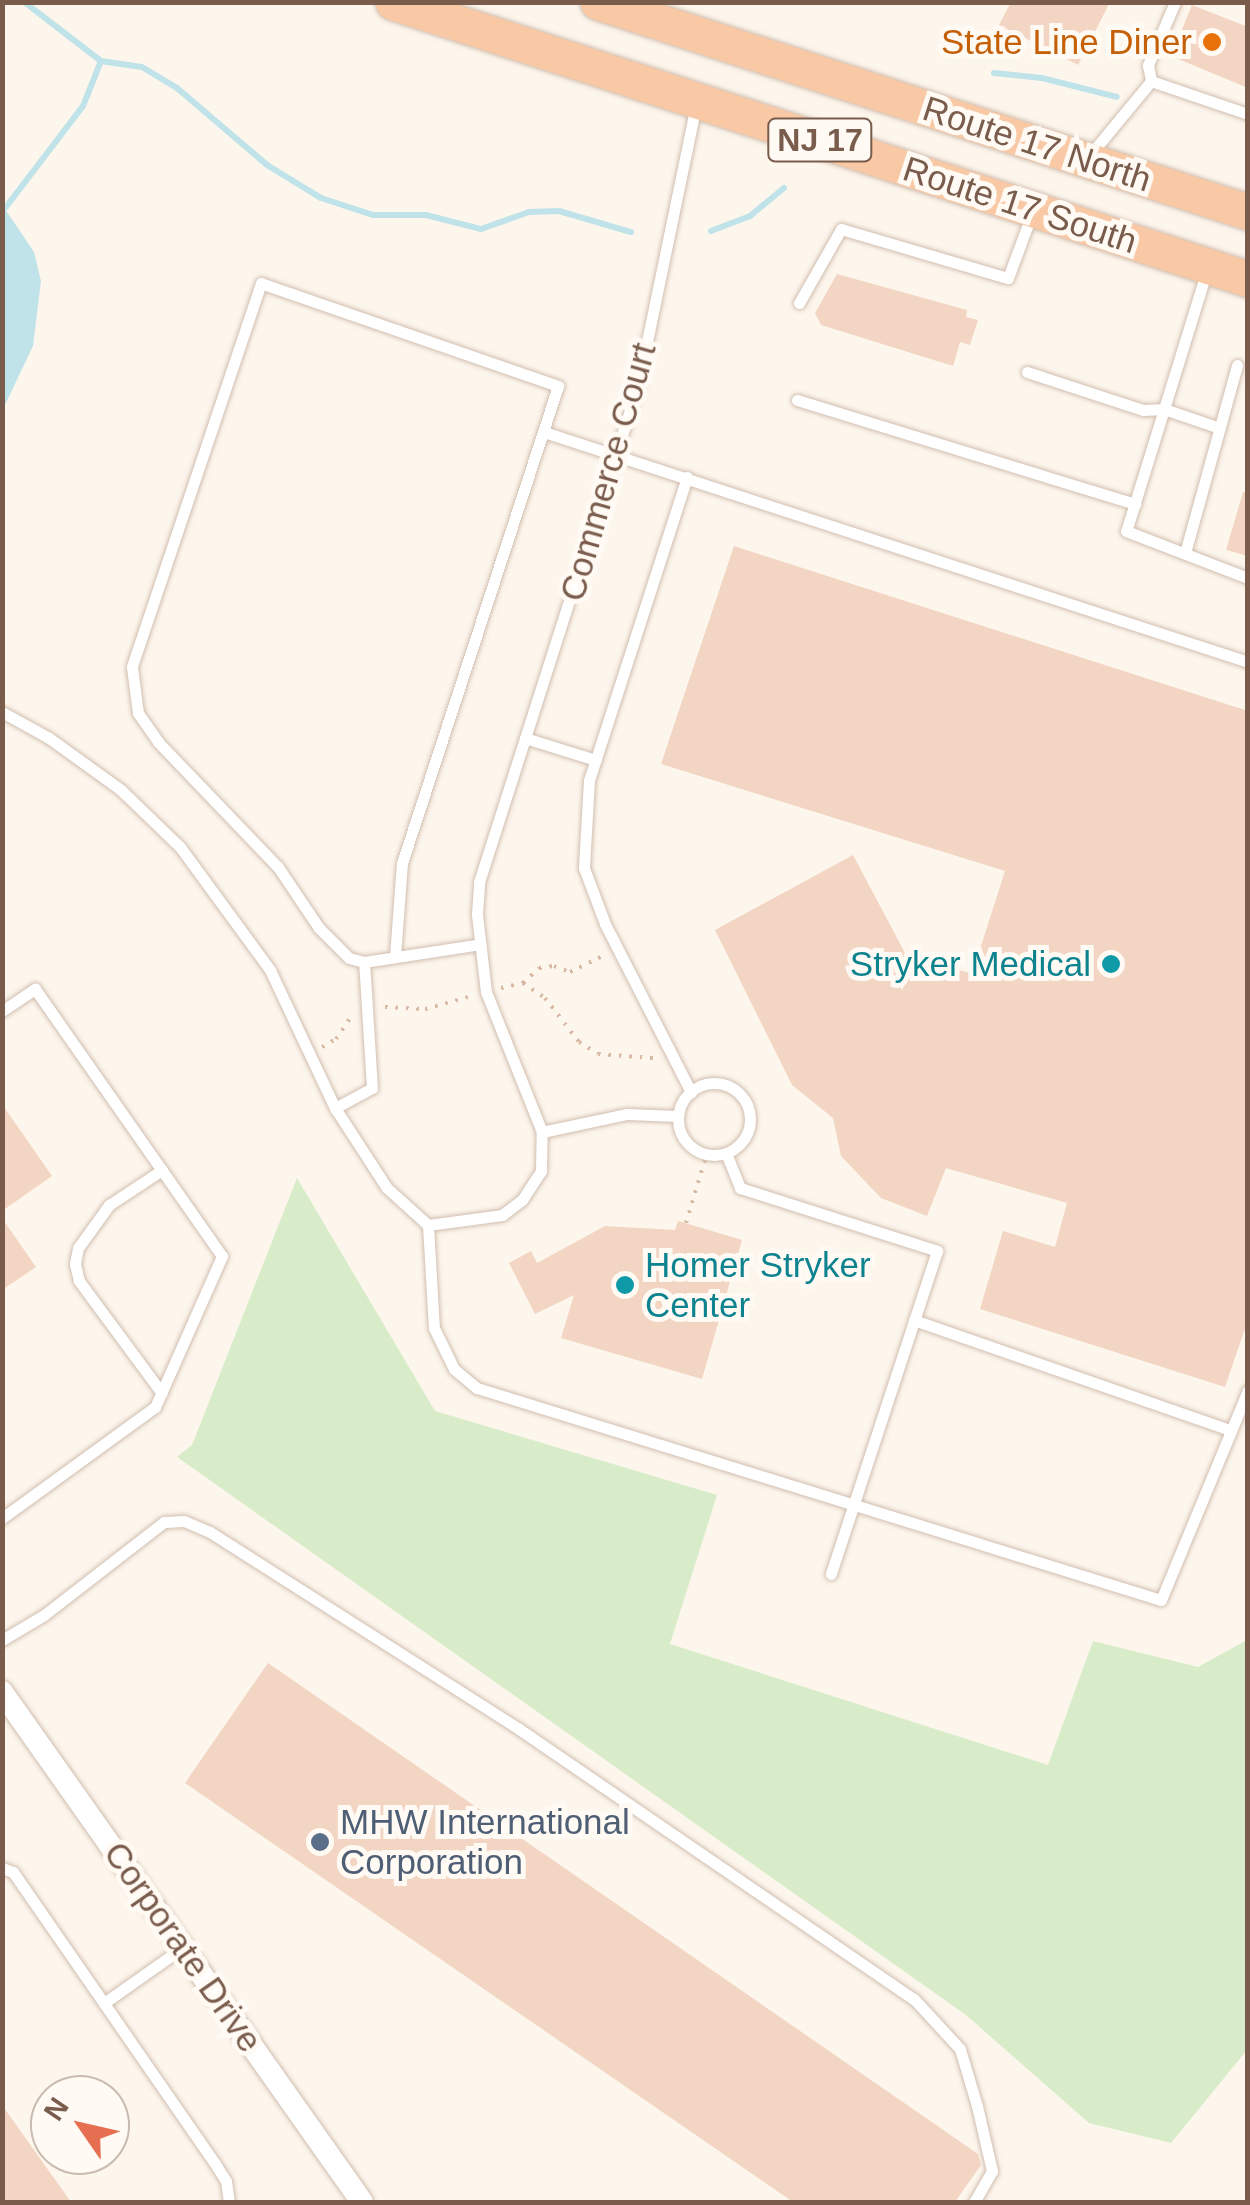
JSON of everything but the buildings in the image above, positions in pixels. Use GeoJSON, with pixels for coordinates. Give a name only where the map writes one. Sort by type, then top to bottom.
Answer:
{"type":"FeatureCollection","features":[{"type":"Feature","properties":{"kind":"highway","name":"Route 17 South"},"geometry":{"type":"LineString","coordinates":[[393,2],[1248,279]]}},
{"type":"Feature","properties":{"kind":"highway","name":"Route 17 North"},"geometry":{"type":"LineString","coordinates":[[598,2],[647,10],[1248,212]]}},
{"type":"Feature","properties":{"kind":"street","name":"Corporate Drive"},"geometry":{"type":"LineString","coordinates":[[2,1692],[362,2202]]}},
{"type":"Feature","properties":{"kind":"lane"},"geometry":{"type":"LineString","coordinates":[[1151,81],[1148,65],[1175,2]]}},
{"type":"Feature","properties":{"kind":"lane"},"geometry":{"type":"LineString","coordinates":[[1151,81],[1248,114]]}},
{"type":"Feature","properties":{"kind":"lane"},"geometry":{"type":"LineString","coordinates":[[1086,160],[1151,81]]}},
{"type":"Feature","properties":{"kind":"lane","name":"Commerce Court"},"geometry":{"type":"LineString","coordinates":[[542,1132],[486,992],[479,882],[638,385],[697,100]]}},
{"type":"Feature","properties":{"kind":"lane"},"geometry":{"type":"LineString","coordinates":[[799,303],[842,229],[1008,278],[1033,209]]}},
{"type":"Feature","properties":{"kind":"lane"},"geometry":{"type":"LineString","coordinates":[[1208,266],[1126,531],[1248,578]]}},
{"type":"Feature","properties":{"kind":"lane"},"geometry":{"type":"LineString","coordinates":[[395,956],[408,844],[558,386],[260,283],[132,666],[138,713],[158,742],[278,867],[337,950],[364,962],[481,944]]}},
{"type":"Feature","properties":{"kind":"lane"},"geometry":{"type":"LineString","coordinates":[[1185,553],[1237,365]]}},
{"type":"Feature","properties":{"kind":"lane"},"geometry":{"type":"LineString","coordinates":[[1026,372],[1144,410],[1164,409],[1220,428]]}},
{"type":"Feature","properties":{"kind":"lane"},"geometry":{"type":"LineString","coordinates":[[797,400],[1135,504]]}},
{"type":"Feature","properties":{"kind":"lane"},"geometry":{"type":"LineString","coordinates":[[544,432],[1248,662]]}},
{"type":"Feature","properties":{"kind":"lane"},"geometry":{"type":"LineString","coordinates":[[687,477],[596,760],[586,800],[584,868],[618,949],[691,1092]]}},
{"type":"Feature","properties":{"kind":"lane"},"geometry":{"type":"LineString","coordinates":[[2,712],[50,738],[121,790],[180,847],[270,970],[334,1108],[387,1188],[428,1225],[434,1328],[454,1369],[477,1388],[1161,1600],[1248,1390]]}},
{"type":"Feature","properties":{"kind":"lane"},"geometry":{"type":"LineString","coordinates":[[526,738],[596,760]]}},
{"type":"Feature","properties":{"kind":"lane"},"geometry":{"type":"LineString","coordinates":[[334,1108],[372,1088],[364,962]]}},
{"type":"Feature","properties":{"kind":"lane"},"geometry":{"type":"LineString","coordinates":[[2,1011],[35,989],[222,1256],[155,1407],[2,1518]]}},
{"type":"Feature","properties":{"kind":"lane"},"geometry":{"type":"LineString","coordinates":[[717,1083],[742,1095],[748,1107],[747,1134],[726,1153],[707,1153],[688,1142],[678,1116],[691,1092],[717,1083]]}},
{"type":"Feature","properties":{"kind":"lane"},"geometry":{"type":"LineString","coordinates":[[428,1225],[502,1215],[522,1200],[541,1171],[542,1132],[627,1114],[678,1116]]}},
{"type":"Feature","properties":{"kind":"lane"},"geometry":{"type":"LineString","coordinates":[[726,1153],[740,1188],[937,1251],[831,1574]]}},
{"type":"Feature","properties":{"kind":"lane"},"geometry":{"type":"LineString","coordinates":[[162,1170],[109,1205],[78,1248],[76,1264],[79,1281],[162,1393]]}},
{"type":"Feature","properties":{"kind":"lane"},"geometry":{"type":"LineString","coordinates":[[914,1320],[1230,1430]]}},
{"type":"Feature","properties":{"kind":"lane"},"geometry":{"type":"LineString","coordinates":[[2,1640],[44,1615],[164,1522],[184,1521],[210,1532],[519,1729],[914,1999],[960,2049],[992,2171],[974,2202]]}},
{"type":"Feature","properties":{"kind":"lane"},"geometry":{"type":"LineString","coordinates":[[2,1868],[14,1872],[226,2181],[229,2202]]}},
{"type":"Feature","properties":{"kind":"lane"},"geometry":{"type":"LineString","coordinates":[[104,2003],[184,1947]]}},
{"type":"Feature","properties":{"kind":"path"},"geometry":{"type":"LineString","coordinates":[[310,1054],[336,1038],[346,1018],[368,1008],[406,1004],[424,1009],[523,983],[539,968],[554,966],[570,972],[618,949]]}},
{"type":"Feature","properties":{"kind":"path"},"geometry":{"type":"LineString","coordinates":[[523,983],[545,998],[578,1042],[598,1054],[675,1058]]}},
{"type":"Feature","properties":{"kind":"path"},"geometry":{"type":"LineString","coordinates":[[686,1223],[707,1153]]}},
{"type":"Feature","properties":{"kind":"green space"},"geometry":{"type":"Polygon","coordinates":[[[297,1178],[435,1411],[717,1495],[670,1644],[1048,1765],[1093,1641],[1198,1667],[1247,1640],[1247,2050],[1171,2143],[1089,2123],[966,2015],[177,1457],[192,1445],[297,1178]]]}},
{"type":"Feature","properties":{"kind":"water"},"geometry":{"type":"Polygon","coordinates":[[[3,206],[34,252],[41,281],[33,346],[3,409],[3,206]]]}},
{"type":"Feature","properties":{"kind":"waterway"},"geometry":{"type":"LineString","coordinates":[[6,207],[83,106],[101,61],[24,2]]}},
{"type":"Feature","properties":{"kind":"waterway"},"geometry":{"type":"LineString","coordinates":[[101,61],[142,67],[177,88],[267,165],[321,198],[373,215],[426,215],[481,229],[529,212],[559,211],[631,232]]}},
{"type":"Feature","properties":{"kind":"waterway"},"geometry":{"type":"LineString","coordinates":[[994,73],[1042,78],[1117,97]]}},
{"type":"Feature","properties":{"kind":"waterway"},"geometry":{"type":"LineString","coordinates":[[711,231],[750,216],[784,188]]}},
{"type":"Feature","properties":{"kind":"place","name":"State Line Diner"},"geometry":{"type":"Point","coordinates":[1212,42]}},
{"type":"Feature","properties":{"kind":"place","name":"Stryker Medical"},"geometry":{"type":"Point","coordinates":[1111,964]}},
{"type":"Feature","properties":{"kind":"place","name":"Homer Stryker Center"},"geometry":{"type":"Point","coordinates":[625,1285]}},
{"type":"Feature","properties":{"kind":"place","name":"MHW International Corporation"},"geometry":{"type":"Point","coordinates":[320,1842]}}]}
